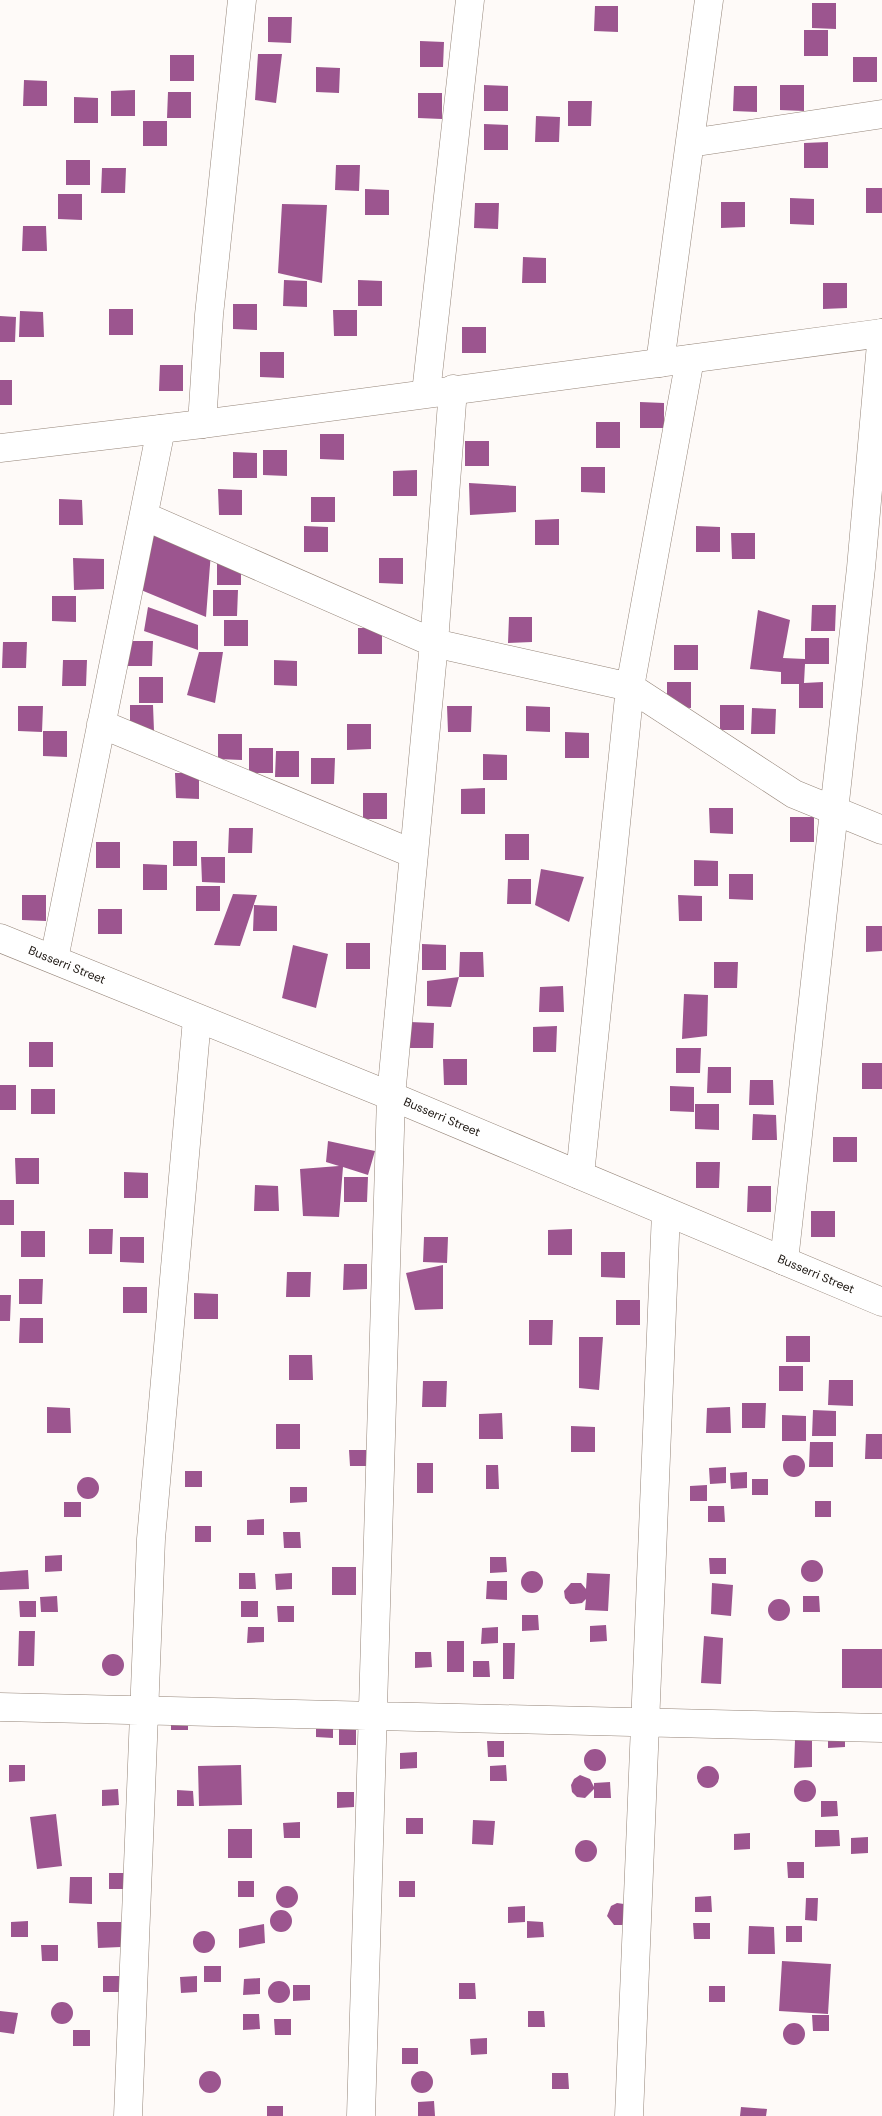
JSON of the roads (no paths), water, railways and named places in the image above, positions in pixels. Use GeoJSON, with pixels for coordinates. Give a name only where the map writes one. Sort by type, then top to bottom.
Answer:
{"type":"FeatureCollection","features":[{"type":"Feature","properties":{"kind":"street"},"geometry":{"type":"LineString","coordinates":[[202,424],[210,315],[242,0]]}},
{"type":"Feature","properties":{"kind":"street"},"geometry":{"type":"LineString","coordinates":[[426,393],[470,0]]}},
{"type":"Feature","properties":{"kind":"street"},"geometry":{"type":"LineString","coordinates":[[660,363],[709,0]]}},
{"type":"Feature","properties":{"kind":"street"},"geometry":{"type":"LineString","coordinates":[[690,143],[882,114]]}},
{"type":"Feature","properties":{"kind":"street"},"geometry":{"type":"LineString","coordinates":[[0,448],[202,424],[882,333],[861,568],[784,1261]]}},
{"type":"Feature","properties":{"kind":"street"},"geometry":{"type":"LineString","coordinates":[[580,1175],[630,687],[690,359]]}},
{"type":"Feature","properties":{"kind":"street"},"geometry":{"type":"LineString","coordinates":[[361,2116],[391,1096],[434,643],[453,389]]}},
{"type":"Feature","properties":{"kind":"street"},"geometry":{"type":"LineString","coordinates":[[54,959],[162,429]]}},
{"type":"Feature","properties":{"kind":"street"},"geometry":{"type":"LineString","coordinates":[[144,516],[434,643],[630,687],[794,794],[882,830]]}},
{"type":"Feature","properties":{"kind":"street"},"geometry":{"type":"LineString","coordinates":[[102,724],[414,854]]}},
{"type":"Feature","properties":{"kind":"street","name":"Busserri Street"},"geometry":{"type":"LineString","coordinates":[[0,938],[391,1096],[882,1302]]}},
{"type":"Feature","properties":{"kind":"street"},"geometry":{"type":"LineString","coordinates":[[128,2116],[151,1538],[197,1019]]}},
{"type":"Feature","properties":{"kind":"street"},"geometry":{"type":"LineString","coordinates":[[629,2116],[666,1212]]}},
{"type":"Feature","properties":{"kind":"street"},"geometry":{"type":"LineString","coordinates":[[0,1706],[882,1728]]}}]}
